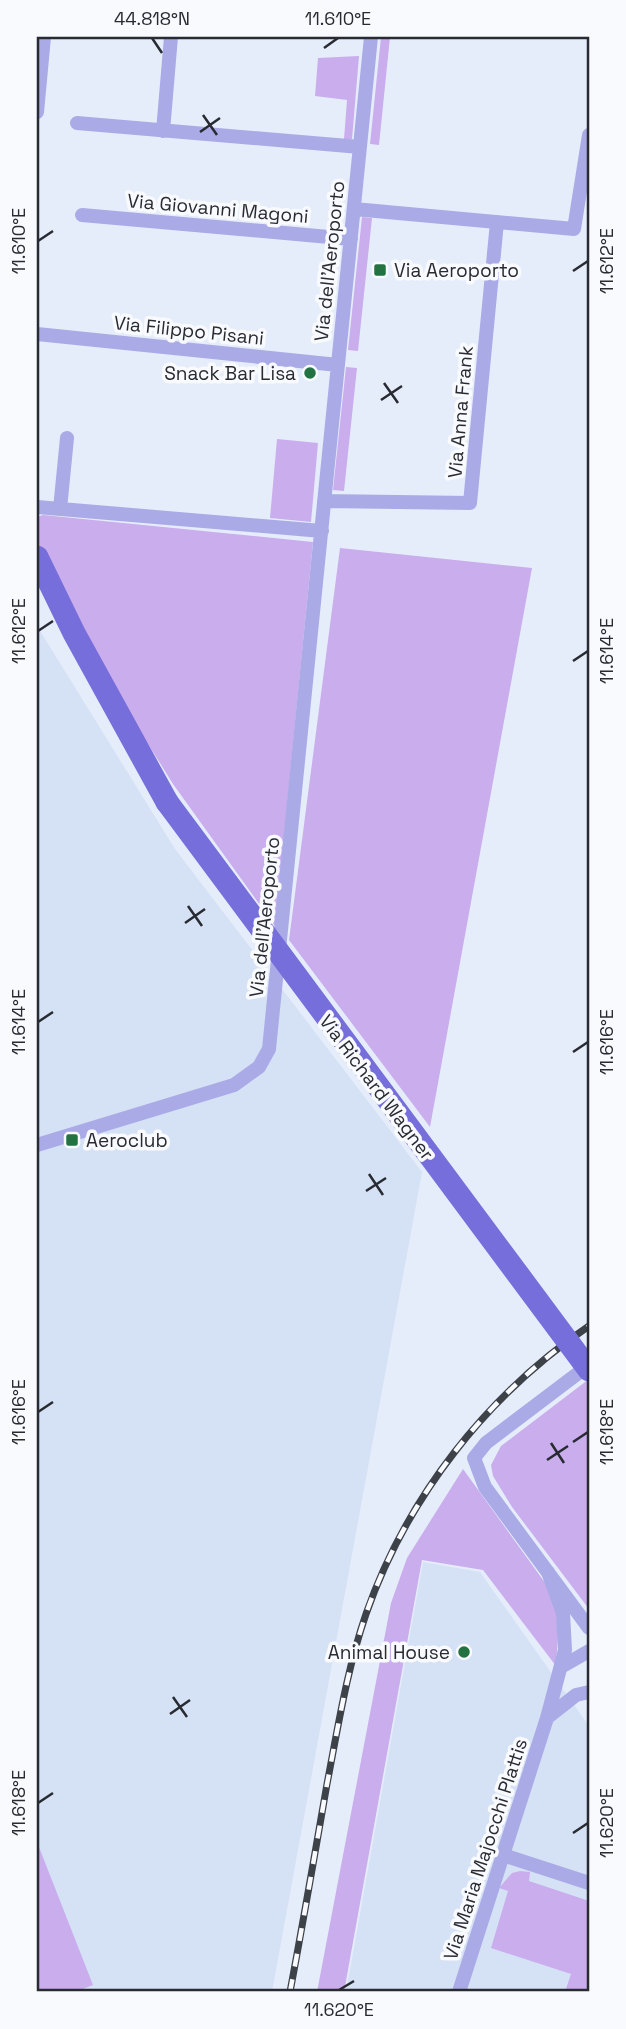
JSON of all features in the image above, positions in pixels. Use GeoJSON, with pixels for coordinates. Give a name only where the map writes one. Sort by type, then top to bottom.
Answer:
{"type":"FeatureCollection","features":[{"type":"Feature","properties":{"kind":"main road","name":"Via Richard Wagner"},"geometry":{"type":"LineString","coordinates":[[37,557],[74,633],[167,802]]}},
{"type":"Feature","properties":{"kind":"main road","name":"Via Richard Wagner"},"geometry":{"type":"LineString","coordinates":[[37,593],[67,654],[103,714],[589,1370]]}},
{"type":"Feature","properties":{"kind":"street"},"geometry":{"type":"LineString","coordinates":[[37,112],[44,37]]}},
{"type":"Feature","properties":{"kind":"street"},"geometry":{"type":"LineString","coordinates":[[163,131],[171,37]]}},
{"type":"Feature","properties":{"kind":"street","name":"Via dell'Aeroporto"},"geometry":{"type":"LineString","coordinates":[[37,1145],[234,1085],[266,1059],[273,1022],[371,37]]}},
{"type":"Feature","properties":{"kind":"street"},"geometry":{"type":"LineString","coordinates":[[77,123],[360,147]]}},
{"type":"Feature","properties":{"kind":"street"},"geometry":{"type":"LineString","coordinates":[[354,209],[573,229],[589,135]]}},
{"type":"Feature","properties":{"kind":"street","name":"Via Giovanni Magoni"},"geometry":{"type":"LineString","coordinates":[[82,215],[351,239]]}},
{"type":"Feature","properties":{"kind":"street","name":"Via Anna Frank"},"geometry":{"type":"LineString","coordinates":[[324,501],[470,503],[497,222]]}},
{"type":"Feature","properties":{"kind":"street","name":"Via Filippo Pisani"},"geometry":{"type":"LineString","coordinates":[[37,334],[338,365]]}},
{"type":"Feature","properties":{"kind":"street"},"geometry":{"type":"LineString","coordinates":[[60,509],[66,438]]}},
{"type":"Feature","properties":{"kind":"street"},"geometry":{"type":"LineString","coordinates":[[37,507],[321,531]]}},
{"type":"Feature","properties":{"kind":"street"},"geometry":{"type":"LineString","coordinates":[[589,1365],[486,1443],[474,1458],[485,1488],[589,1628]]}},
{"type":"Feature","properties":{"kind":"street","name":"Via Maria Majocchi Plattis"},"geometry":{"type":"LineString","coordinates":[[458,1992],[561,1667],[566,1624],[548,1572]]}},
{"type":"Feature","properties":{"kind":"street"},"geometry":{"type":"LineString","coordinates":[[561,1667],[589,1651]]}},
{"type":"Feature","properties":{"kind":"street"},"geometry":{"type":"LineString","coordinates":[[547,1718],[566,1702],[588,1691]]}},
{"type":"Feature","properties":{"kind":"street"},"geometry":{"type":"LineString","coordinates":[[503,1855],[589,1883]]}},
{"type":"Feature","properties":{"kind":"shaded area"},"geometry":{"type":"Polygon","coordinates":[[[381,37],[390,37],[379,145],[370,144],[381,37]]]}},
{"type":"Feature","properties":{"kind":"shaded area"},"geometry":{"type":"Polygon","coordinates":[[[359,56],[352,139],[344,139],[347,100],[315,96],[318,58],[359,56]]]}},
{"type":"Feature","properties":{"kind":"shaded area"},"geometry":{"type":"Polygon","coordinates":[[[362,217],[372,218],[358,351],[348,350],[362,217]]]}},
{"type":"Feature","properties":{"kind":"shaded area"},"geometry":{"type":"Polygon","coordinates":[[[346,367],[357,368],[344,491],[333,490],[346,367]]]}},
{"type":"Feature","properties":{"kind":"shaded area"},"geometry":{"type":"Polygon","coordinates":[[[277,439],[318,443],[311,522],[270,518],[277,439]]]}},
{"type":"Feature","properties":{"kind":"shaded area"},"geometry":{"type":"Polygon","coordinates":[[[43,515],[313,542],[275,926],[173,784],[87,646],[37,547],[37,517],[43,515]]]}},
{"type":"Feature","properties":{"kind":"shaded area"},"geometry":{"type":"Polygon","coordinates":[[[340,548],[532,568],[430,1127],[289,940],[340,548]]]}},
{"type":"Feature","properties":{"kind":"shaded area"},"geometry":{"type":"Polygon","coordinates":[[[37,626],[175,849],[422,1172],[272,1992],[37,1992],[37,626]]]}},
{"type":"Feature","properties":{"kind":"shaded area"},"geometry":{"type":"Polygon","coordinates":[[[589,1379],[589,1609],[512,1507],[493,1476],[491,1465],[501,1446],[589,1379]]]}},
{"type":"Feature","properties":{"kind":"shaded area"},"geometry":{"type":"Polygon","coordinates":[[[463,1469],[551,1591],[559,1620],[556,1666],[483,1570],[422,1560],[344,1992],[317,1992],[391,1603],[407,1558],[463,1469]]]}},
{"type":"Feature","properties":{"kind":"shaded area"},"geometry":{"type":"Polygon","coordinates":[[[423,1562],[480,1572],[589,1726],[589,1992],[346,1992],[423,1562]]]}},
{"type":"Feature","properties":{"kind":"shaded area"},"geometry":{"type":"Polygon","coordinates":[[[37,1842],[93,1985],[75,1992],[37,1992],[37,1842]]]}},
{"type":"Feature","properties":{"kind":"shaded area"},"geometry":{"type":"Polygon","coordinates":[[[530,1872],[529,1881],[589,1901],[589,1992],[565,1992],[571,1974],[491,1948],[508,1891],[499,1888],[512,1873],[530,1872]]]}},
{"type":"Feature","properties":{"kind":"railway"},"geometry":{"type":"LineString","coordinates":[[290,1992],[348,1677],[359,1635],[383,1571],[428,1490],[484,1417],[552,1353],[589,1326]]}},
{"type":"Feature","properties":{"kind":"place","name":"Via Aeroporto"},"geometry":{"type":"Point","coordinates":[380,270]}},
{"type":"Feature","properties":{"kind":"place","name":"Snack Bar Lisa"},"geometry":{"type":"Point","coordinates":[310,373]}},
{"type":"Feature","properties":{"kind":"place","name":"Aeroclub"},"geometry":{"type":"Point","coordinates":[72,1140]}},
{"type":"Feature","properties":{"kind":"place","name":"Animal House"},"geometry":{"type":"Point","coordinates":[464,1652]}}]}
